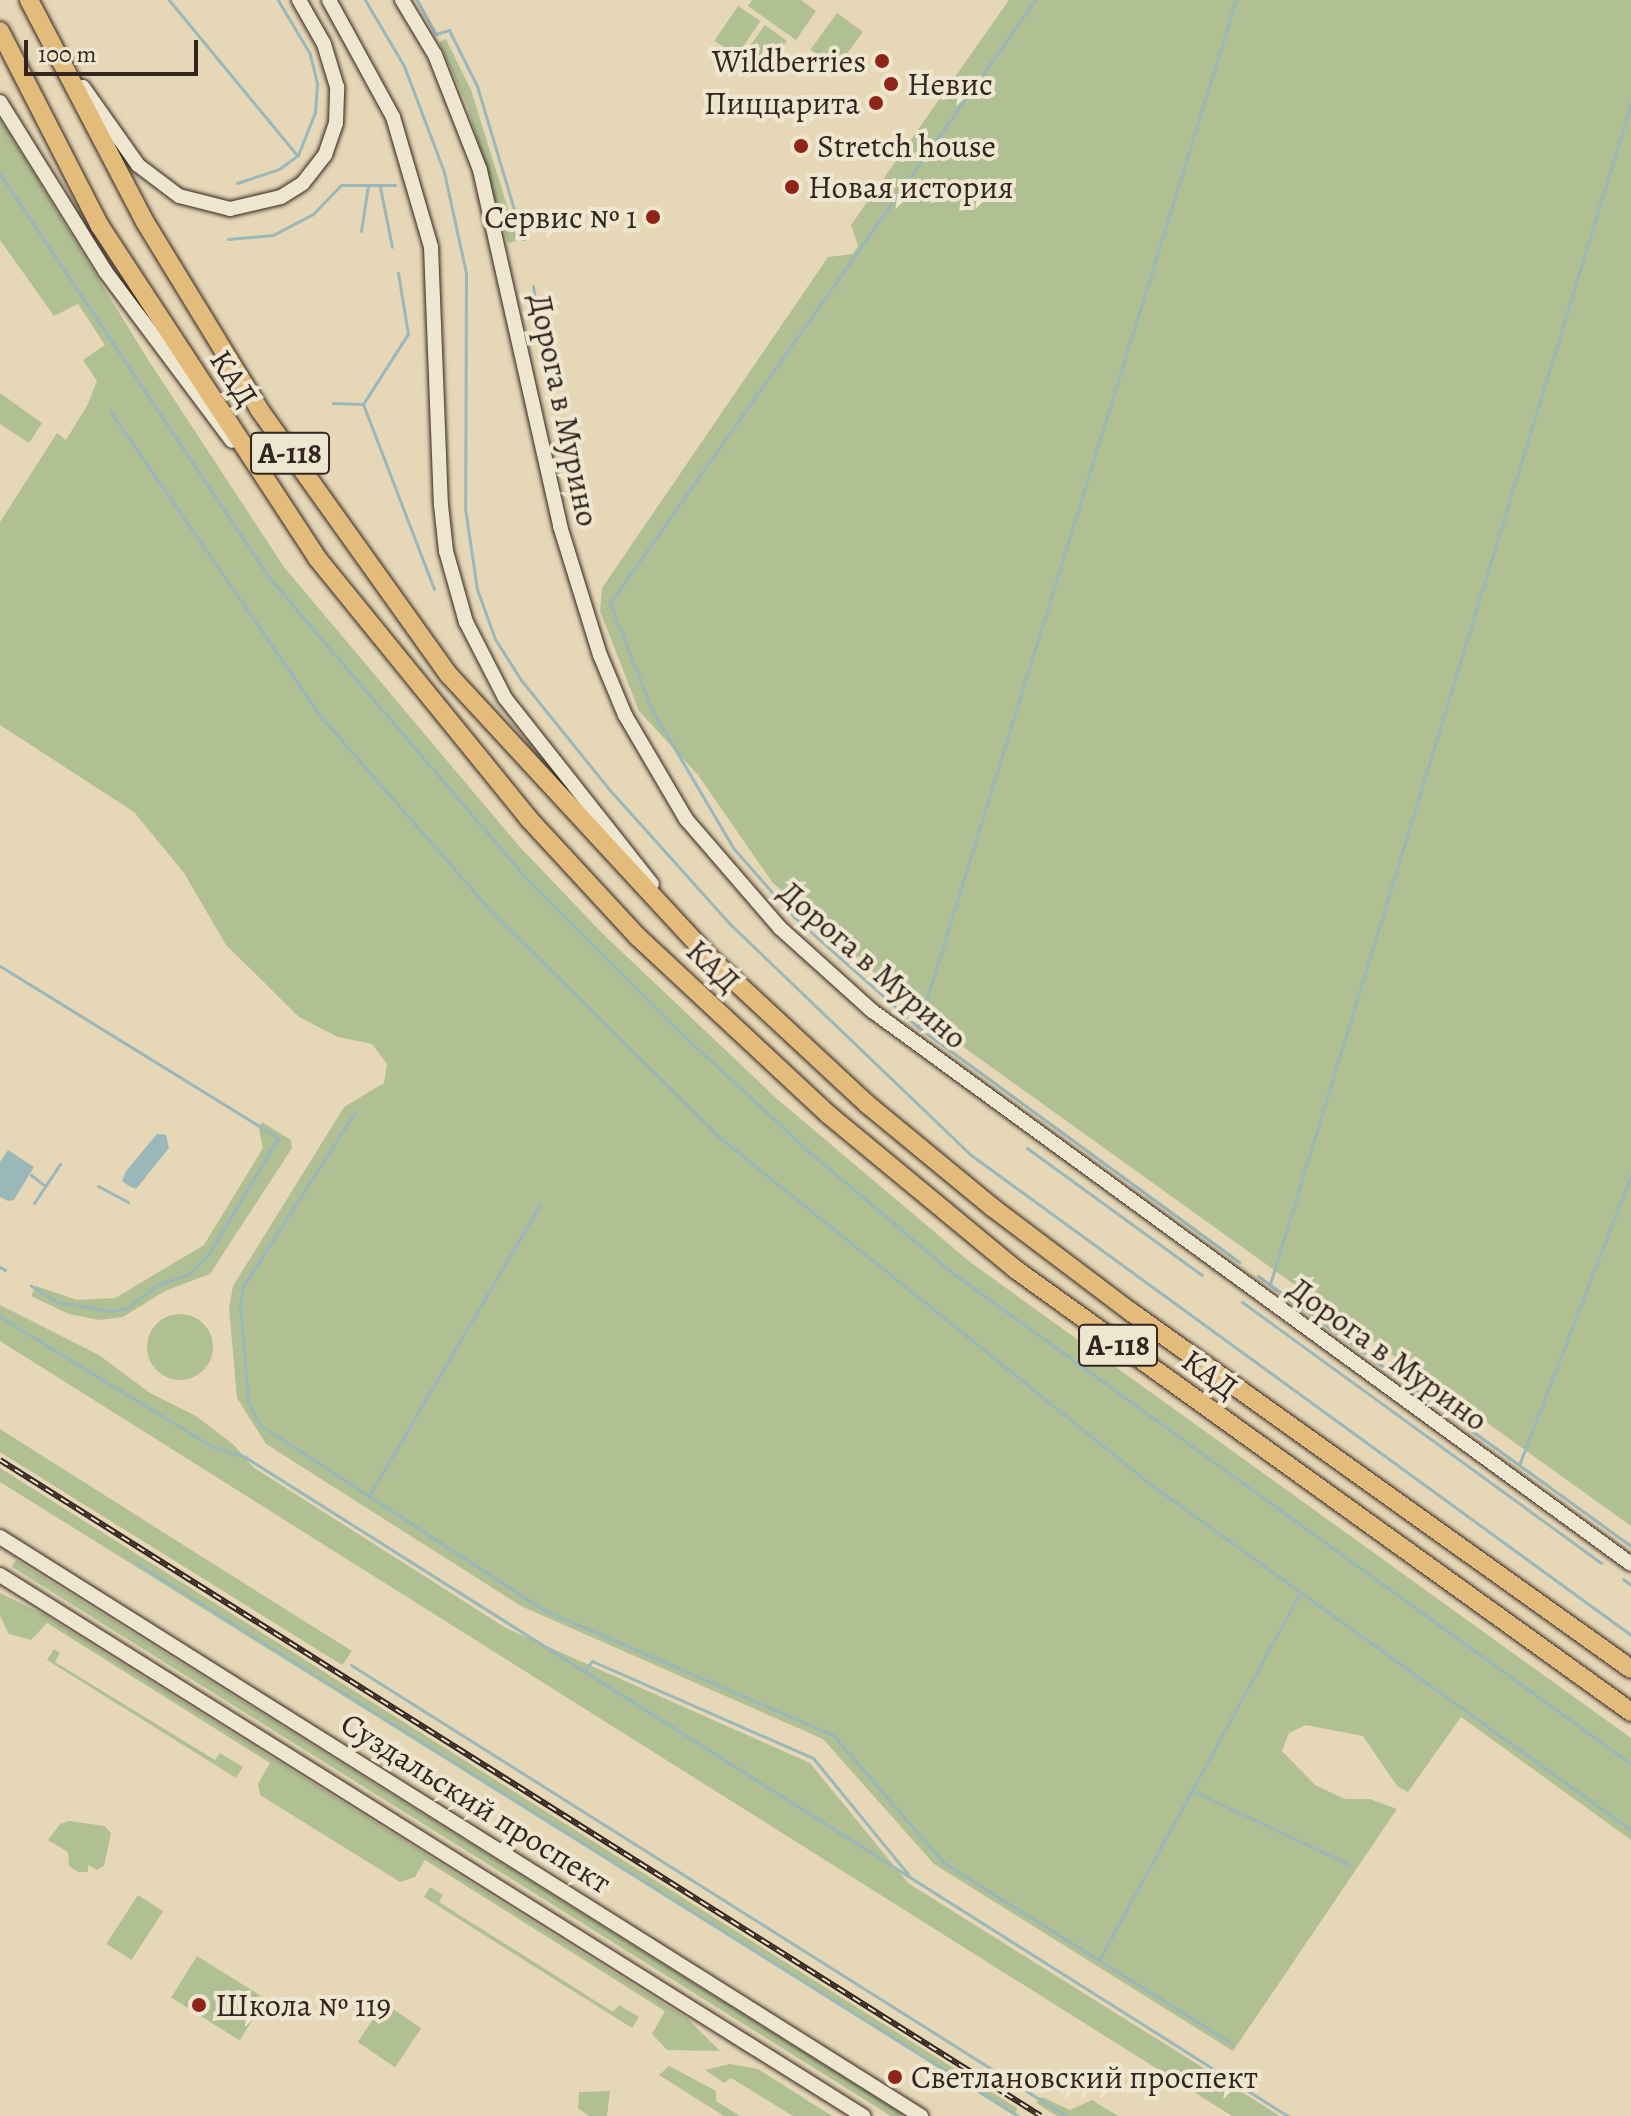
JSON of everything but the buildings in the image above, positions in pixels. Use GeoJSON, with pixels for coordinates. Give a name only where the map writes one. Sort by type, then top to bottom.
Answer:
{"type":"FeatureCollection","features":[{"type":"Feature","properties":{"kind":"highway","name":"КАД"},"geometry":{"type":"LineString","coordinates":[[32,7],[145,222],[268,422],[449,675],[712,960],[867,1104],[992,1207],[1131,1312],[1631,1669]]}},
{"type":"Feature","properties":{"kind":"highway","name":"КАД"},"geometry":{"type":"LineString","coordinates":[[0,31],[100,226],[317,558],[528,818],[638,937],[829,1115],[1110,1340],[1631,1712]]}},
{"type":"Feature","properties":{"kind":"main road"},"geometry":{"type":"LineString","coordinates":[[32,7],[138,165],[179,196],[230,209],[254,207],[303,183],[325,155],[336,123],[337,87],[324,44],[299,0]]}},
{"type":"Feature","properties":{"kind":"main road"},"geometry":{"type":"LineString","coordinates":[[329,0],[393,117],[431,247],[441,505],[446,551],[466,622],[505,698],[712,960]]}},
{"type":"Feature","properties":{"kind":"main road","name":"Дорога в Мурино"},"geometry":{"type":"LineString","coordinates":[[402,0],[435,55],[480,170],[560,526],[600,655],[625,715],[686,819],[780,928],[871,1010],[1631,1564]]}},
{"type":"Feature","properties":{"kind":"main road"},"geometry":{"type":"LineString","coordinates":[[0,102],[105,271],[272,493]]}},
{"type":"Feature","properties":{"kind":"main road","name":"Суздальский проспект"},"geometry":{"type":"LineString","coordinates":[[0,1537],[921,2116]]}},
{"type":"Feature","properties":{"kind":"main road","name":"Суздальский проспект"},"geometry":{"type":"LineString","coordinates":[[0,1575],[863,2116]]}},
{"type":"Feature","properties":{"kind":"green space"},"geometry":{"type":"Polygon","coordinates":[[[752,0],[801,0],[816,11],[796,40],[748,6],[752,0]]]}},
{"type":"Feature","properties":{"kind":"green space"},"geometry":{"type":"Polygon","coordinates":[[[1009,0],[1631,0],[1631,1526],[930,1023],[772,882],[698,775],[639,711],[600,611],[602,588],[828,257],[853,254],[858,246],[851,225],[1009,0]]]}},
{"type":"Feature","properties":{"kind":"green space"},"geometry":{"type":"Polygon","coordinates":[[[738,6],[760,21],[737,56],[715,41],[738,6]]]}},
{"type":"Feature","properties":{"kind":"green space"},"geometry":{"type":"Polygon","coordinates":[[[837,13],[863,32],[836,68],[811,49],[837,13]]]}},
{"type":"Feature","properties":{"kind":"green space"},"geometry":{"type":"Polygon","coordinates":[[[765,25],[787,41],[762,75],[740,59],[765,25]]]}},
{"type":"Feature","properties":{"kind":"green space"},"geometry":{"type":"Polygon","coordinates":[[[446,39],[471,90],[518,241],[508,243],[467,105],[439,42],[446,39]]]}},
{"type":"Feature","properties":{"kind":"green space"},"geometry":{"type":"Polygon","coordinates":[[[0,119],[147,358],[284,567],[518,845],[603,934],[776,1098],[970,1262],[1631,1738],[1631,1840],[1461,1717],[1408,1792],[1397,1786],[1363,1736],[1306,1725],[1289,1733],[1282,1751],[1315,1785],[1345,1799],[1370,1799],[1397,1809],[1233,2051],[934,1864],[823,1739],[521,1606],[266,1444],[237,1398],[229,1308],[233,1286],[344,1107],[384,1083],[387,1064],[372,1044],[338,1037],[299,1017],[226,945],[184,873],[134,812],[0,725],[0,522],[57,433],[66,440],[87,406],[97,381],[83,360],[105,345],[78,304],[54,316],[0,240],[0,119]]]}},
{"type":"Feature","properties":{"kind":"green space"},"geometry":{"type":"Polygon","coordinates":[[[0,393],[42,423],[29,443],[0,424],[0,393]]]}},
{"type":"Feature","properties":{"kind":"green space"},"geometry":{"type":"Polygon","coordinates":[[[262,1122],[291,1140],[292,1148],[210,1274],[165,1291],[123,1317],[99,1320],[69,1314],[31,1296],[36,1286],[77,1300],[115,1298],[204,1245],[263,1148],[259,1130],[262,1122]]]}},
{"type":"Feature","properties":{"kind":"green space"},"geometry":{"type":"Polygon","coordinates":[[[0,1305],[99,1355],[150,1393],[196,1416],[234,1445],[253,1467],[506,1628],[810,1763],[908,1883],[1280,2116],[1232,2116],[0,1341],[0,1305]]]}},
{"type":"Feature","properties":{"kind":"green space"},"geometry":{"type":"Polygon","coordinates":[[[180,1314],[193,1317],[203,1324],[210,1334],[213,1347],[210,1360],[203,1370],[193,1377],[180,1380],[167,1377],[157,1370],[150,1360],[147,1347],[150,1334],[157,1324],[167,1317],[180,1314]]]}},
{"type":"Feature","properties":{"kind":"green space"},"geometry":{"type":"Polygon","coordinates":[[[0,1429],[352,1651],[342,1665],[0,1452],[0,1429]]]}},
{"type":"Feature","properties":{"kind":"green space"},"geometry":{"type":"Polygon","coordinates":[[[0,1468],[1017,2108],[1016,2115],[0,1482],[0,1468]]]}},
{"type":"Feature","properties":{"kind":"green space"},"geometry":{"type":"Polygon","coordinates":[[[16,1560],[902,2114],[891,2116],[12,1567],[16,1560]]]}},
{"type":"Feature","properties":{"kind":"green space"},"geometry":{"type":"Polygon","coordinates":[[[0,1593],[43,1614],[688,2019],[720,2051],[667,2050],[652,2034],[665,2011],[425,1860],[415,1877],[400,1882],[260,1795],[258,1784],[270,1763],[47,1623],[31,1640],[9,1634],[0,1616],[0,1593]]]}},
{"type":"Feature","properties":{"kind":"green space"},"geometry":{"type":"Polygon","coordinates":[[[54,1649],[60,1653],[55,1662],[215,1760],[220,1753],[243,1767],[236,1778],[47,1660],[54,1649]]]}},
{"type":"Feature","properties":{"kind":"green space"},"geometry":{"type":"Polygon","coordinates":[[[69,1821],[105,1826],[111,1833],[104,1866],[97,1870],[88,1865],[88,1872],[78,1872],[69,1866],[68,1852],[48,1840],[60,1824],[69,1821]]]}},
{"type":"Feature","properties":{"kind":"green space"},"geometry":{"type":"Polygon","coordinates":[[[430,1887],[443,1895],[439,1902],[613,2012],[619,2005],[639,2017],[632,2028],[424,1897],[430,1887]]]}},
{"type":"Feature","properties":{"kind":"green space"},"geometry":{"type":"Polygon","coordinates":[[[138,1895],[163,1911],[132,1960],[106,1944],[138,1895]]]}},
{"type":"Feature","properties":{"kind":"green space"},"geometry":{"type":"Polygon","coordinates":[[[197,1956],[266,1999],[240,2040],[171,1998],[197,1956]]]}},
{"type":"Feature","properties":{"kind":"green space"},"geometry":{"type":"Polygon","coordinates":[[[384,2003],[421,2028],[395,2067],[358,2042],[384,2003]]]}},
{"type":"Feature","properties":{"kind":"green space"},"geometry":{"type":"Polygon","coordinates":[[[730,2064],[758,2069],[832,2116],[793,2116],[731,2078],[724,2083],[705,2070],[730,2064]]]}},
{"type":"Feature","properties":{"kind":"green space"},"geometry":{"type":"Polygon","coordinates":[[[669,2066],[716,2091],[716,2101],[740,2116],[724,2116],[659,2075],[669,2066]]]}},
{"type":"Feature","properties":{"kind":"green space"},"geometry":{"type":"Polygon","coordinates":[[[610,2091],[607,2116],[589,2116],[578,2108],[579,2092],[610,2091]]]}},
{"type":"Feature","properties":{"kind":"green space"},"geometry":{"type":"Polygon","coordinates":[[[1042,2097],[1070,2110],[1092,2100],[1118,2116],[1057,2116],[1036,2103],[1042,2097]]]}},
{"type":"Feature","properties":{"kind":"water"},"geometry":{"type":"Polygon","coordinates":[[[157,1134],[166,1135],[169,1148],[136,1189],[129,1186],[122,1181],[126,1171],[157,1134]]]}},
{"type":"Feature","properties":{"kind":"water"},"geometry":{"type":"Polygon","coordinates":[[[8,1150],[34,1167],[14,1200],[8,1201],[0,1197],[0,1162],[8,1150]]]}},
{"type":"Feature","properties":{"kind":"waterway"},"geometry":{"type":"LineString","coordinates":[[169,0],[296,154]]}},
{"type":"Feature","properties":{"kind":"waterway"},"geometry":{"type":"LineString","coordinates":[[237,183],[279,169],[298,155],[315,112],[317,83],[310,54],[278,0]]}},
{"type":"Feature","properties":{"kind":"waterway"},"geometry":{"type":"LineString","coordinates":[[365,0],[404,66],[444,172],[466,273],[465,508],[477,589],[495,639],[521,680],[608,788],[731,925],[971,1155],[1631,1635]]}},
{"type":"Feature","properties":{"kind":"waterway"},"geometry":{"type":"LineString","coordinates":[[417,0],[436,34],[449,30],[477,86],[523,239]]}},
{"type":"Feature","properties":{"kind":"waterway"},"geometry":{"type":"LineString","coordinates":[[1035,0],[610,603],[652,710],[734,849],[794,917],[918,1027],[1239,1262]]}},
{"type":"Feature","properties":{"kind":"waterway"},"geometry":{"type":"LineString","coordinates":[[918,1027],[1236,0]]}},
{"type":"Feature","properties":{"kind":"waterway"},"geometry":{"type":"LineString","coordinates":[[1270,1284],[1631,103]]}},
{"type":"Feature","properties":{"kind":"waterway"},"geometry":{"type":"LineString","coordinates":[[0,174],[267,575],[525,877],[670,1023],[807,1150],[950,1271],[1631,1764]]}},
{"type":"Feature","properties":{"kind":"waterway"},"geometry":{"type":"LineString","coordinates":[[228,239],[273,235],[313,214],[341,185],[395,185]]}},
{"type":"Feature","properties":{"kind":"waterway"},"geometry":{"type":"LineString","coordinates":[[361,231],[368,186]]}},
{"type":"Feature","properties":{"kind":"waterway"},"geometry":{"type":"LineString","coordinates":[[380,187],[392,247]]}},
{"type":"Feature","properties":{"kind":"waterway"},"geometry":{"type":"LineString","coordinates":[[333,403],[363,404],[408,334],[398,273]]}},
{"type":"Feature","properties":{"kind":"waterway"},"geometry":{"type":"LineString","coordinates":[[533,286],[540,330]]}},
{"type":"Feature","properties":{"kind":"waterway"},"geometry":{"type":"LineString","coordinates":[[363,404],[434,589]]}},
{"type":"Feature","properties":{"kind":"waterway"},"geometry":{"type":"LineString","coordinates":[[110,411],[322,718],[492,912],[718,1136],[1153,1486],[1631,1830]]}},
{"type":"Feature","properties":{"kind":"waterway"},"geometry":{"type":"LineString","coordinates":[[0,966],[278,1138],[210,1252],[189,1274],[157,1285],[128,1308],[111,1311],[57,1302],[31,1286]]}},
{"type":"Feature","properties":{"kind":"waterway"},"geometry":{"type":"LineString","coordinates":[[355,1112],[244,1285],[240,1304],[248,1402],[260,1425],[544,1610],[833,1735],[944,1863],[1233,2044]]}},
{"type":"Feature","properties":{"kind":"waterway"},"geometry":{"type":"LineString","coordinates":[[1027,1148],[1202,1275]]}},
{"type":"Feature","properties":{"kind":"waterway"},"geometry":{"type":"LineString","coordinates":[[34,1203],[60,1164]]}},
{"type":"Feature","properties":{"kind":"waterway"},"geometry":{"type":"LineString","coordinates":[[31,1175],[44,1185]]}},
{"type":"Feature","properties":{"kind":"waterway"},"geometry":{"type":"LineString","coordinates":[[1519,1465],[1631,1175]]}},
{"type":"Feature","properties":{"kind":"waterway"},"geometry":{"type":"LineString","coordinates":[[98,1186],[128,1202]]}},
{"type":"Feature","properties":{"kind":"waterway"},"geometry":{"type":"LineString","coordinates":[[369,1496],[541,1203]]}},
{"type":"Feature","properties":{"kind":"waterway"},"geometry":{"type":"LineString","coordinates":[[0,1267],[5,1270]]}},
{"type":"Feature","properties":{"kind":"waterway"},"geometry":{"type":"LineString","coordinates":[[1258,1276],[1631,1546]]}},
{"type":"Feature","properties":{"kind":"waterway"},"geometry":{"type":"LineString","coordinates":[[1242,1302],[1601,1563]]}},
{"type":"Feature","properties":{"kind":"waterway"},"geometry":{"type":"LineString","coordinates":[[0,1317],[213,1447],[245,1457],[1288,2116]]}},
{"type":"Feature","properties":{"kind":"waterway"},"geometry":{"type":"LineString","coordinates":[[136,1563],[1018,2116]]}},
{"type":"Feature","properties":{"kind":"waterway"},"geometry":{"type":"LineString","coordinates":[[1623,1579],[1631,1585]]}},
{"type":"Feature","properties":{"kind":"waterway"},"geometry":{"type":"LineString","coordinates":[[1099,1960],[1299,1595]]}},
{"type":"Feature","properties":{"kind":"waterway"},"geometry":{"type":"LineString","coordinates":[[584,1671],[592,1661],[813,1758],[908,1874]]}},
{"type":"Feature","properties":{"kind":"waterway"},"geometry":{"type":"LineString","coordinates":[[351,1665],[1066,2116]]}},
{"type":"Feature","properties":{"kind":"waterway"},"geometry":{"type":"LineString","coordinates":[[1193,1791],[1350,1865]]}},
{"type":"Feature","properties":{"kind":"railway"},"geometry":{"type":"LineString","coordinates":[[0,1460],[1041,2116]]}},
{"type":"Feature","properties":{"kind":"place","name":"Wildberries"},"geometry":{"type":"Point","coordinates":[882,61]}},
{"type":"Feature","properties":{"kind":"place","name":"Невис"},"geometry":{"type":"Point","coordinates":[891,84]}},
{"type":"Feature","properties":{"kind":"place","name":"Пиццарита"},"geometry":{"type":"Point","coordinates":[876,103]}},
{"type":"Feature","properties":{"kind":"place","name":"Stretch house"},"geometry":{"type":"Point","coordinates":[801,146]}},
{"type":"Feature","properties":{"kind":"place","name":"Новая история"},"geometry":{"type":"Point","coordinates":[792,187]}},
{"type":"Feature","properties":{"kind":"place","name":"Сервис № 1"},"geometry":{"type":"Point","coordinates":[653,217]}},
{"type":"Feature","properties":{"kind":"place","name":"Школа № 119"},"geometry":{"type":"Point","coordinates":[199,2005]}},
{"type":"Feature","properties":{"kind":"place","name":"Светлановский проспект"},"geometry":{"type":"Point","coordinates":[895,2077]}}]}
